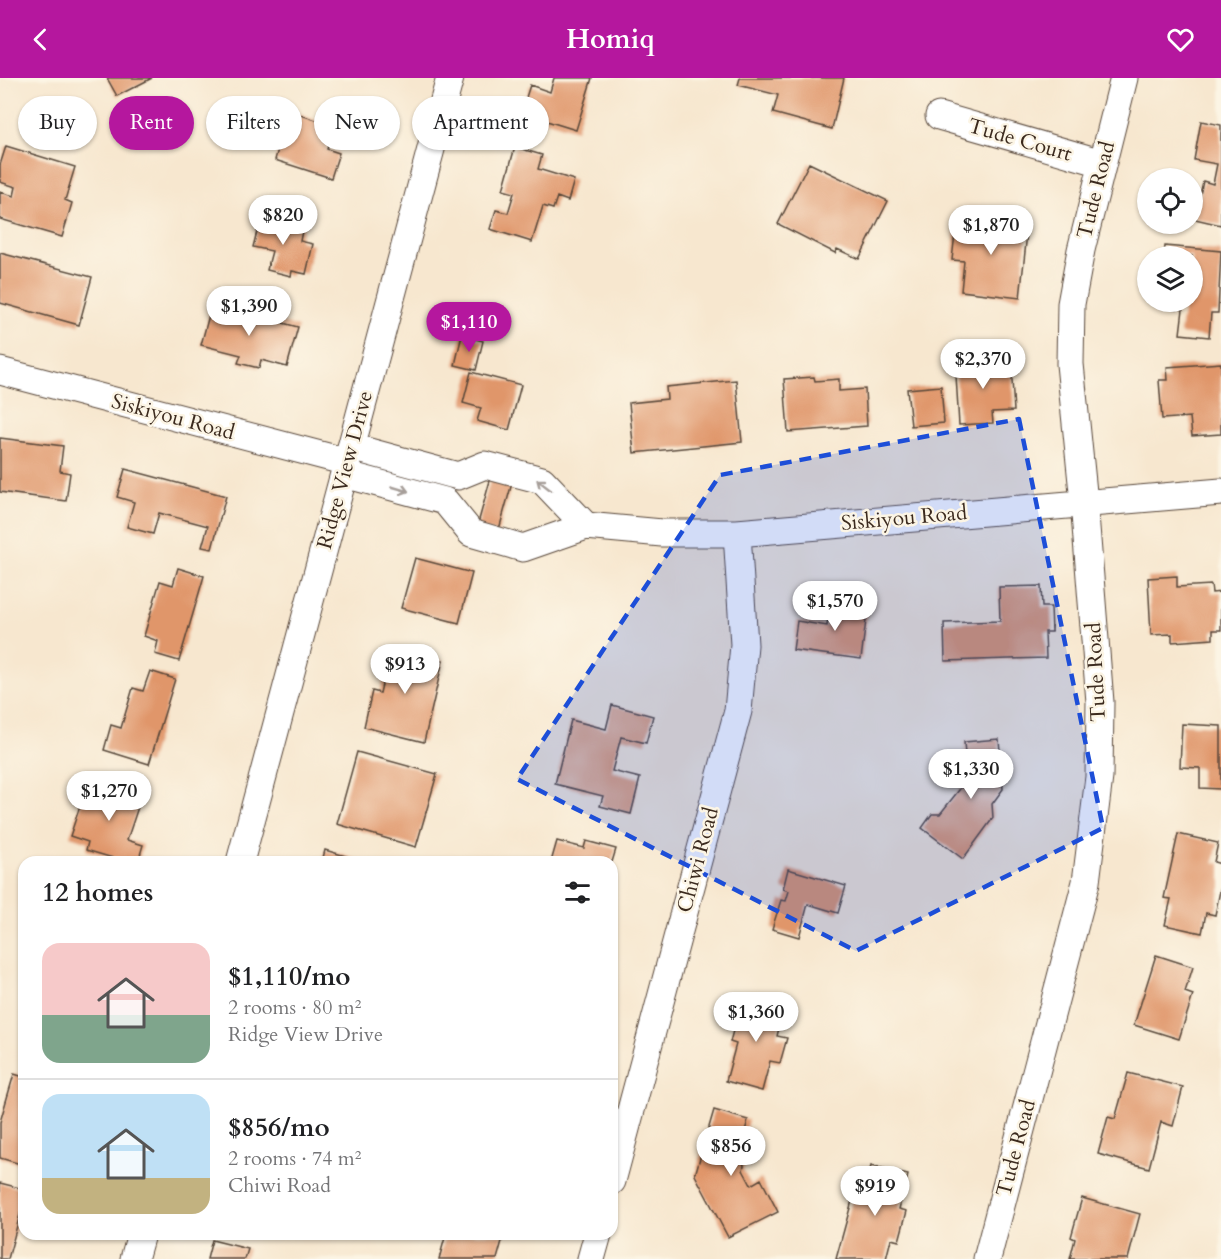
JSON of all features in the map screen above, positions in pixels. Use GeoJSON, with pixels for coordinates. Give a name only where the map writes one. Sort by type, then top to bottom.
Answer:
{"type":"FeatureCollection","features":[{"type":"Feature","properties":{"kind":"street","name":"Ridge View Drive"},"geometry":{"type":"LineString","coordinates":[[242,856],[450,78]]}},
{"type":"Feature","properties":{"kind":"street","name":"Tude Road"},"geometry":{"type":"LineString","coordinates":[[987,1259],[1086,882],[1099,777],[1100,702],[1070,364],[1071,304],[1102,163],[1124,78]]}},
{"type":"Feature","properties":{"kind":"street","name":"Tude Court"},"geometry":{"type":"LineString","coordinates":[[939,116],[1102,163]]}},
{"type":"Feature","properties":{"kind":"street","name":"Siskiyou Road"},"geometry":{"type":"LineString","coordinates":[[0,371],[347,461],[458,476],[485,465],[542,480],[586,526]]}},
{"type":"Feature","properties":{"kind":"street","name":"Siskiyou Road"},"geometry":{"type":"LineString","coordinates":[[347,461],[445,501],[471,533],[523,548],[586,526],[663,533],[737,533],[1221,492]]}},
{"type":"Feature","properties":{"kind":"street","name":"Chiwi Road"},"geometry":{"type":"LineString","coordinates":[[618,1159],[738,711],[744,645],[737,533]]}},
{"type":"Feature","properties":{"kind":"street"},"geometry":{"type":"LineString","coordinates":[[134,1259],[139,1240]]}},
{"type":"Feature","properties":{"kind":"street"},"geometry":{"type":"LineString","coordinates":[[591,1259],[596,1240]]}},
{"type":"Feature","properties":{"kind":"highlighted area"},"geometry":{"type":"Polygon","coordinates":[[[1019,419],[1103,828],[856,951],[517,779],[720,475],[1019,419]]]}},
{"type":"Feature","properties":{"kind":"building"},"geometry":{"type":"Polygon","coordinates":[[[107,78],[152,78],[117,96],[107,78]]]}},
{"type":"Feature","properties":{"kind":"building"},"geometry":{"type":"Polygon","coordinates":[[[554,78],[592,78],[576,130],[549,122],[549,96],[526,96],[530,85],[550,92],[554,78]]]}},
{"type":"Feature","properties":{"kind":"building"},"geometry":{"type":"Polygon","coordinates":[[[740,78],[844,78],[832,129],[773,113],[778,95],[738,85],[740,78]]]}},
{"type":"Feature","properties":{"kind":"building"},"geometry":{"type":"Polygon","coordinates":[[[302,115],[314,119],[314,150],[330,150],[339,153],[331,178],[275,160],[278,150],[302,150],[302,115]]]}},
{"type":"Feature","properties":{"kind":"building"},"geometry":{"type":"Polygon","coordinates":[[[1201,121],[1221,125],[1221,225],[1203,221],[1203,181],[1213,184],[1217,164],[1194,160],[1201,121]]]}},
{"type":"Feature","properties":{"kind":"building"},"geometry":{"type":"Polygon","coordinates":[[[6,146],[75,167],[65,200],[72,203],[62,237],[0,219],[0,192],[14,196],[16,187],[0,182],[0,165],[6,146]]]}},
{"type":"Feature","properties":{"kind":"building"},"geometry":{"type":"Polygon","coordinates":[[[514,150],[525,150],[542,155],[538,169],[574,180],[568,201],[557,197],[553,209],[543,206],[532,242],[490,229],[496,210],[508,213],[514,193],[503,190],[514,150]]]}},
{"type":"Feature","properties":{"kind":"building"},"geometry":{"type":"Polygon","coordinates":[[[809,163],[888,201],[859,259],[837,249],[835,253],[778,224],[809,163]]]}},
{"type":"Feature","properties":{"kind":"building"},"geometry":{"type":"Polygon","coordinates":[[[261,216],[303,226],[300,241],[313,244],[306,274],[292,271],[291,276],[267,270],[272,251],[253,247],[261,216]]]}},
{"type":"Feature","properties":{"kind":"building"},"geometry":{"type":"Polygon","coordinates":[[[957,216],[1028,224],[1020,298],[961,291],[964,261],[952,260],[957,216]]]}},
{"type":"Feature","properties":{"kind":"building"},"geometry":{"type":"Polygon","coordinates":[[[1203,249],[1221,251],[1218,313],[1211,313],[1209,337],[1180,334],[1183,312],[1203,312],[1203,249]]]}},
{"type":"Feature","properties":{"kind":"building"},"geometry":{"type":"Polygon","coordinates":[[[0,253],[92,277],[79,325],[0,303],[0,253]]]}},
{"type":"Feature","properties":{"kind":"building"},"geometry":{"type":"Polygon","coordinates":[[[212,304],[298,327],[287,367],[261,360],[259,368],[238,363],[241,355],[201,345],[212,304]]]}},
{"type":"Feature","properties":{"kind":"building"},"geometry":{"type":"Polygon","coordinates":[[[462,335],[483,341],[476,370],[455,365],[462,335]]]}},
{"type":"Feature","properties":{"kind":"building"},"geometry":{"type":"Polygon","coordinates":[[[995,357],[995,365],[1011,364],[1014,411],[992,412],[993,423],[959,425],[955,359],[995,357]]]}},
{"type":"Feature","properties":{"kind":"building"},"geometry":{"type":"Polygon","coordinates":[[[1221,363],[1221,434],[1192,436],[1190,417],[1162,419],[1159,380],[1168,380],[1167,367],[1221,363]]]}},
{"type":"Feature","properties":{"kind":"building"},"geometry":{"type":"Polygon","coordinates":[[[471,372],[521,385],[509,430],[477,421],[481,408],[463,403],[471,372]]]}},
{"type":"Feature","properties":{"kind":"building"},"geometry":{"type":"Polygon","coordinates":[[[814,377],[815,381],[839,379],[839,391],[865,389],[867,426],[788,432],[784,379],[814,377]]]}},
{"type":"Feature","properties":{"kind":"building"},"geometry":{"type":"Polygon","coordinates":[[[736,380],[742,442],[634,453],[629,403],[667,399],[666,387],[736,380]]]}},
{"type":"Feature","properties":{"kind":"building"},"geometry":{"type":"Polygon","coordinates":[[[941,386],[944,423],[911,426],[907,389],[941,386]]]}},
{"type":"Feature","properties":{"kind":"building"},"geometry":{"type":"Polygon","coordinates":[[[0,438],[63,446],[60,471],[70,473],[66,501],[0,492],[0,438]]]}},
{"type":"Feature","properties":{"kind":"building"},"geometry":{"type":"Polygon","coordinates":[[[125,469],[226,496],[212,549],[202,547],[208,526],[159,513],[153,534],[127,527],[134,502],[117,497],[125,469]]]}},
{"type":"Feature","properties":{"kind":"building"},"geometry":{"type":"Polygon","coordinates":[[[493,470],[514,476],[498,533],[477,527],[493,470]]]}},
{"type":"Feature","properties":{"kind":"building"},"geometry":{"type":"Polygon","coordinates":[[[415,558],[472,573],[459,623],[401,608],[415,558]]]}},
{"type":"Feature","properties":{"kind":"building"},"geometry":{"type":"Polygon","coordinates":[[[178,568],[204,576],[179,661],[155,654],[158,641],[144,636],[160,581],[173,585],[178,568]]]}},
{"type":"Feature","properties":{"kind":"building"},"geometry":{"type":"Polygon","coordinates":[[[1177,576],[1177,587],[1211,585],[1212,593],[1221,592],[1221,630],[1213,630],[1213,639],[1172,642],[1172,634],[1151,635],[1148,578],[1177,576]]]}},
{"type":"Feature","properties":{"kind":"building"},"geometry":{"type":"Polygon","coordinates":[[[1041,586],[1042,607],[1051,607],[1052,632],[1045,632],[1046,658],[945,661],[944,623],[1000,621],[999,587],[1041,586]]]}},
{"type":"Feature","properties":{"kind":"building"},"geometry":{"type":"Polygon","coordinates":[[[830,600],[868,605],[861,659],[793,650],[797,621],[827,626],[830,600]]]}},
{"type":"Feature","properties":{"kind":"building"},"geometry":{"type":"Polygon","coordinates":[[[391,647],[443,660],[424,742],[364,727],[372,691],[380,693],[391,647]]]}},
{"type":"Feature","properties":{"kind":"building"},"geometry":{"type":"Polygon","coordinates":[[[150,671],[175,679],[149,764],[104,750],[111,725],[121,728],[133,688],[143,691],[150,671]]]}},
{"type":"Feature","properties":{"kind":"building"},"geometry":{"type":"Polygon","coordinates":[[[612,705],[653,716],[646,743],[621,737],[612,771],[640,778],[631,814],[600,806],[603,796],[555,784],[571,720],[606,729],[612,705]]]}},
{"type":"Feature","properties":{"kind":"building"},"geometry":{"type":"Polygon","coordinates":[[[1182,724],[1221,726],[1221,789],[1200,788],[1200,768],[1180,767],[1182,724]]]}},
{"type":"Feature","properties":{"kind":"building"},"geometry":{"type":"Polygon","coordinates":[[[999,739],[1003,789],[992,804],[993,818],[963,859],[922,828],[932,814],[940,814],[967,780],[964,742],[999,739]]]}},
{"type":"Feature","properties":{"kind":"building"},"geometry":{"type":"Polygon","coordinates":[[[357,752],[437,774],[416,847],[337,824],[357,752]]]}},
{"type":"Feature","properties":{"kind":"building"},"geometry":{"type":"Polygon","coordinates":[[[103,780],[143,792],[127,840],[143,845],[140,856],[106,856],[86,850],[88,842],[70,836],[85,791],[98,795],[103,780]]]}},
{"type":"Feature","properties":{"kind":"building"},"geometry":{"type":"Polygon","coordinates":[[[1178,834],[1218,843],[1214,862],[1221,864],[1221,886],[1215,915],[1206,913],[1202,933],[1165,925],[1171,899],[1164,898],[1178,834]]]}},
{"type":"Feature","properties":{"kind":"building"},"geometry":{"type":"Polygon","coordinates":[[[557,841],[584,848],[586,841],[616,849],[614,856],[553,856],[557,841]]]}},
{"type":"Feature","properties":{"kind":"building"},"geometry":{"type":"Polygon","coordinates":[[[325,850],[346,856],[324,856],[325,850]]]}},
{"type":"Feature","properties":{"kind":"building"},"geometry":{"type":"Polygon","coordinates":[[[788,869],[846,886],[838,913],[808,904],[799,937],[772,929],[781,900],[786,901],[789,891],[783,889],[788,869]]]}},
{"type":"Feature","properties":{"kind":"building"},"geometry":{"type":"Polygon","coordinates":[[[1156,955],[1193,967],[1185,992],[1193,995],[1179,1039],[1134,1025],[1156,955]]]}},
{"type":"Feature","properties":{"kind":"building"},"geometry":{"type":"Polygon","coordinates":[[[742,997],[784,1008],[777,1036],[787,1038],[780,1063],[770,1061],[762,1091],[726,1081],[736,1044],[730,1042],[742,997]]]}},
{"type":"Feature","properties":{"kind":"building"},"geometry":{"type":"Polygon","coordinates":[[[1128,1073],[1183,1087],[1173,1126],[1161,1122],[1149,1168],[1098,1154],[1108,1117],[1115,1119],[1128,1073]]]}},
{"type":"Feature","properties":{"kind":"building"},"geometry":{"type":"Polygon","coordinates":[[[14,1074],[18,1075],[18,1163],[0,1158],[0,1122],[14,1074]]]}},
{"type":"Feature","properties":{"kind":"building"},"geometry":{"type":"Polygon","coordinates":[[[714,1110],[748,1120],[739,1154],[744,1165],[743,1170],[751,1185],[761,1179],[778,1212],[728,1237],[695,1175],[714,1110]]]}},
{"type":"Feature","properties":{"kind":"building"},"geometry":{"type":"Polygon","coordinates":[[[871,1166],[908,1175],[899,1209],[907,1211],[899,1241],[891,1239],[886,1259],[836,1259],[853,1197],[862,1199],[871,1166]]]}},
{"type":"Feature","properties":{"kind":"building"},"geometry":{"type":"Polygon","coordinates":[[[0,1183],[18,1188],[18,1222],[8,1259],[0,1259],[0,1183]]]}},
{"type":"Feature","properties":{"kind":"building"},"geometry":{"type":"Polygon","coordinates":[[[1082,1198],[1140,1214],[1128,1259],[1070,1259],[1075,1239],[1071,1237],[1082,1198]]]}},
{"type":"Feature","properties":{"kind":"building"},"geometry":{"type":"Polygon","coordinates":[[[212,1240],[248,1249],[245,1259],[207,1259],[212,1240]]]}},
{"type":"Feature","properties":{"kind":"building"},"geometry":{"type":"Polygon","coordinates":[[[444,1240],[502,1240],[497,1259],[439,1259],[444,1240]]]}}]}
